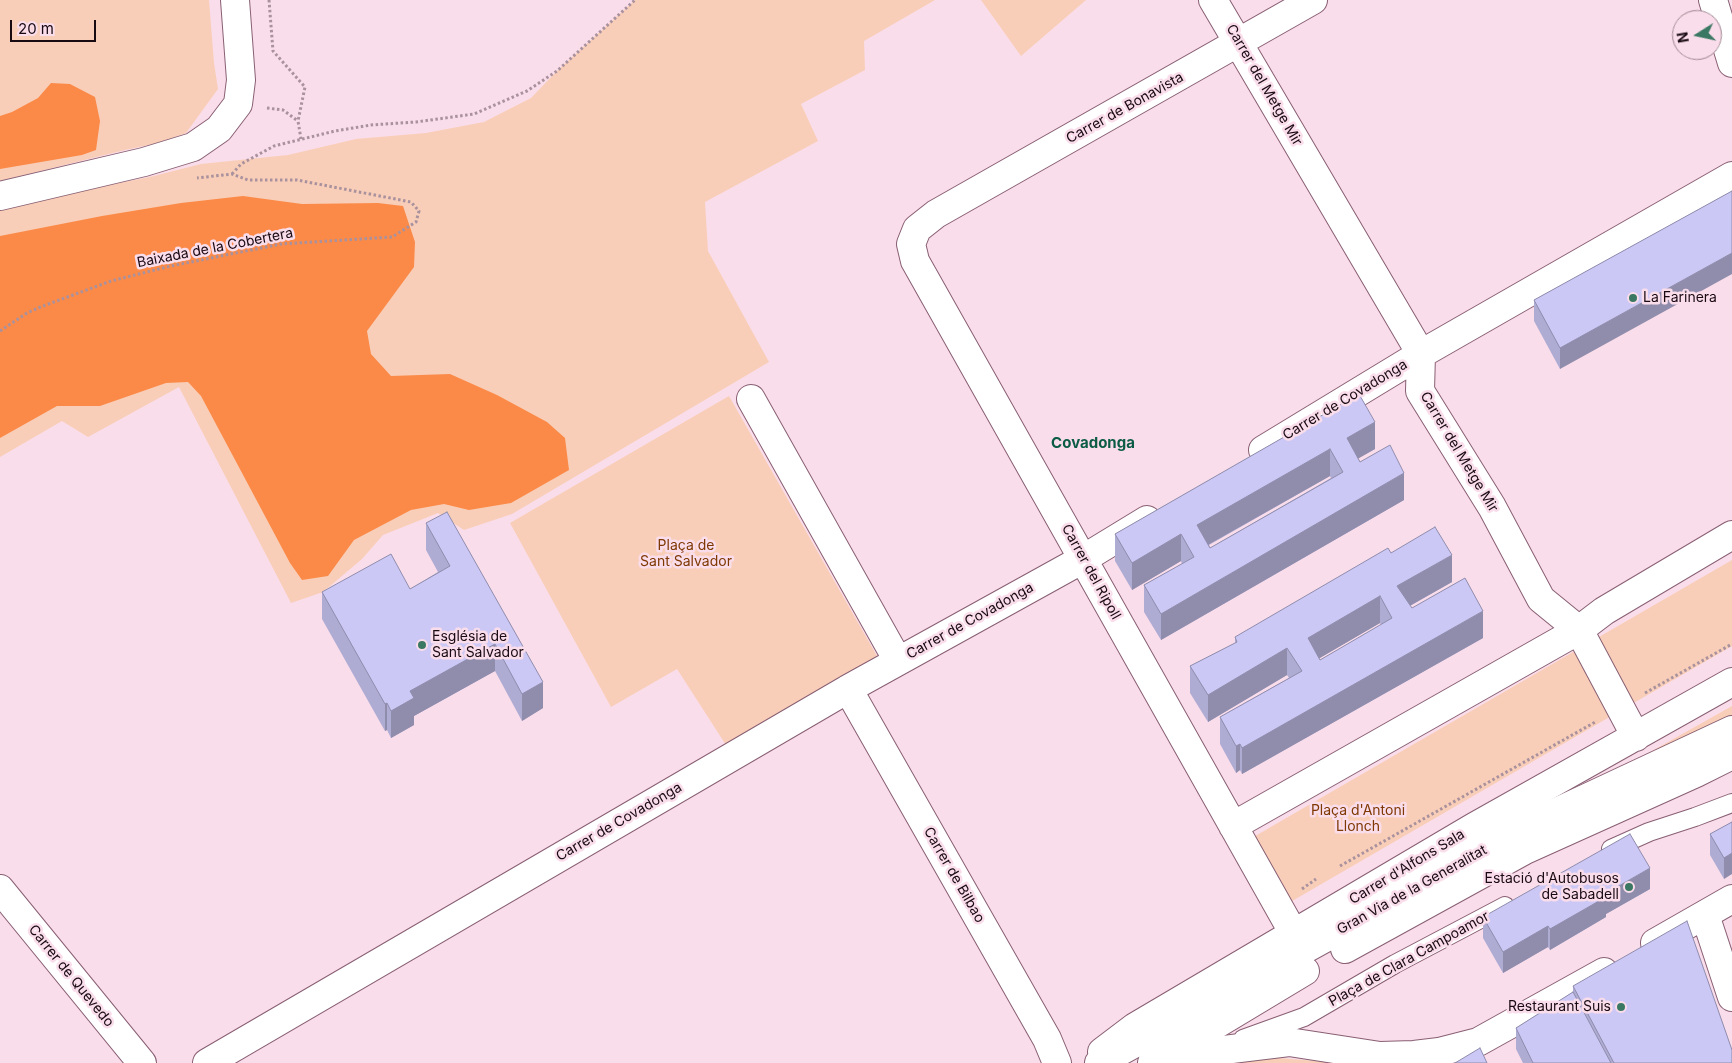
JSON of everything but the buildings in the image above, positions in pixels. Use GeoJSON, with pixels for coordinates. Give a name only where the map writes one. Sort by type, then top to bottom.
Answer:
{"type":"FeatureCollection","features":[{"type":"Feature","properties":{"kind":"street"},"geometry":{"type":"LineString","coordinates":[[0,196],[144,162],[193,147],[219,129],[238,104],[241,80],[236,0]]}},
{"type":"Feature","properties":{"kind":"street","name":"Carrer del Metge Mir"},"geometry":{"type":"LineString","coordinates":[[1213,0],[1421,354],[1420,392],[1492,507],[1541,599],[1579,630],[1636,737]]}},
{"type":"Feature","properties":{"kind":"street","name":"Carrer de Bonavista"},"geometry":{"type":"LineString","coordinates":[[936,214],[1313,0]]}},
{"type":"Feature","properties":{"kind":"street"},"geometry":{"type":"LineString","coordinates":[[1713,0],[1732,63]]}},
{"type":"Feature","properties":{"kind":"street","name":"Carrer de Covadonga"},"geometry":{"type":"LineString","coordinates":[[1242,463],[1421,354],[1732,176]]}},
{"type":"Feature","properties":{"kind":"street","name":"Carrer del Ripoll"},"geometry":{"type":"LineString","coordinates":[[936,214],[917,230],[911,244],[915,261],[1294,934]]}},
{"type":"Feature","properties":{"kind":"street"},"geometry":{"type":"LineString","coordinates":[[751,399],[898,661]]}},
{"type":"Feature","properties":{"kind":"street","name":"Carrer de Covadonga"},"geometry":{"type":"LineString","coordinates":[[207,1063],[848,689],[1083,559],[1165,510]]}},
{"type":"Feature","properties":{"kind":"street"},"geometry":{"type":"LineString","coordinates":[[1233,826],[1579,630],[1604,611],[1732,535]]}},
{"type":"Feature","properties":{"kind":"street","name":"Carrer d'Alfons Sala"},"geometry":{"type":"LineString","coordinates":[[1089,1063],[1135,1027],[1474,827],[1732,682]]}},
{"type":"Feature","properties":{"kind":"street","name":"Carrer de Bilbao"},"geometry":{"type":"LineString","coordinates":[[848,689],[1042,1030],[1057,1063]]}},
{"type":"Feature","properties":{"kind":"street","name":"Gran Via de la Generalitat"},"geometry":{"type":"LineString","coordinates":[[1099,1063],[1531,824],[1732,730]]}},
{"type":"Feature","properties":{"kind":"street","name":"Gran Via de la Generalitat"},"geometry":{"type":"LineString","coordinates":[[1152,1063],[1303,972],[1525,850],[1688,777],[1732,755]]}},
{"type":"Feature","properties":{"kind":"street","name":"Carrer de Quevedo"},"geometry":{"type":"LineString","coordinates":[[0,889],[142,1063]]}},
{"type":"Feature","properties":{"kind":"street"},"geometry":{"type":"LineString","coordinates":[[1196,1058],[1289,1042],[1379,1059],[1439,1052],[1478,1042],[1732,899]]}},
{"type":"Feature","properties":{"kind":"street"},"geometry":{"type":"LineString","coordinates":[[1705,915],[1732,997]]}},
{"type":"Feature","properties":{"kind":"lane"},"geometry":{"type":"LineString","coordinates":[[1596,858],[1642,836],[1732,803]]}},
{"type":"Feature","properties":{"kind":"lane","name":"Plaça de Clara Campoamor"},"geometry":{"type":"LineString","coordinates":[[1196,1058],[1304,1017],[1395,964],[1517,900]]}},
{"type":"Feature","properties":{"kind":"path"},"geometry":{"type":"LineString","coordinates":[[269,0],[273,51],[305,87],[298,120],[301,139],[371,125],[416,122],[474,114],[527,91],[557,71],[635,0]]}},
{"type":"Feature","properties":{"kind":"path"},"geometry":{"type":"LineString","coordinates":[[238,104],[283,110],[298,120]]}},
{"type":"Feature","properties":{"kind":"path","name":"Baixada de la Cobertera"},"geometry":{"type":"LineString","coordinates":[[0,331],[27,313],[111,281],[171,266],[281,244],[392,237],[416,222],[419,211],[411,202],[297,180],[248,180],[232,174],[241,164],[274,146],[301,139]]}},
{"type":"Feature","properties":{"kind":"path"},"geometry":{"type":"LineString","coordinates":[[1340,866],[1732,644]]}},
{"type":"Feature","properties":{"kind":"path"},"geometry":{"type":"LineString","coordinates":[[1300,890],[1316,879]]}},
{"type":"Feature","properties":{"kind":"green space"},"geometry":{"type":"Polygon","coordinates":[[[0,0],[209,0],[218,89],[186,133],[158,143],[0,181],[0,0]]]}},
{"type":"Feature","properties":{"kind":"green space"},"geometry":{"type":"Polygon","coordinates":[[[635,0],[935,0],[864,41],[865,70],[801,104],[818,141],[705,202],[708,251],[769,362],[512,514],[464,530],[438,513],[383,535],[362,559],[323,592],[291,603],[179,387],[88,437],[62,421],[0,457],[0,207],[154,176],[201,164],[288,155],[356,139],[426,133],[484,122],[531,98],[557,71],[635,0]]]}},
{"type":"Feature","properties":{"kind":"green space"},"geometry":{"type":"Polygon","coordinates":[[[981,0],[1086,0],[1021,56],[981,0]]]}},
{"type":"Feature","properties":{"kind":"green space","name":"Plaça de Sant Salvador"},"geometry":{"type":"Polygon","coordinates":[[[729,396],[877,656],[726,745],[677,669],[611,707],[510,523],[729,396]]]}},
{"type":"Feature","properties":{"kind":"green space","name":"Plaça d'Antoni Llonch"},"geometry":{"type":"Polygon","coordinates":[[[1732,560],[1732,646],[1287,904],[1250,839],[1732,560]]]}},
{"type":"Feature","properties":{"kind":"green space"},"geometry":{"type":"Polygon","coordinates":[[[1732,706],[1732,718],[1636,760],[1732,706]]]}},
{"type":"Feature","properties":{"kind":"green space"},"geometry":{"type":"Polygon","coordinates":[[[1255,1056],[1340,1063],[1228,1063],[1255,1056]]]}},
{"type":"Feature","properties":{"kind":"shaded area"},"geometry":{"type":"Polygon","coordinates":[[[51,83],[70,84],[95,97],[100,121],[96,150],[82,155],[0,169],[0,116],[12,112],[38,98],[51,83]]]}},
{"type":"Feature","properties":{"kind":"shaded area"},"geometry":{"type":"Polygon","coordinates":[[[243,196],[302,204],[378,203],[403,206],[415,242],[414,267],[367,331],[371,354],[391,376],[450,374],[497,395],[547,422],[565,438],[569,470],[511,503],[469,510],[444,504],[411,510],[354,540],[328,576],[302,580],[290,563],[201,396],[188,382],[166,383],[100,406],[57,406],[0,438],[0,236],[102,216],[181,203],[243,196]]]}},
{"type":"Feature","properties":{"kind":"place","name":"La Farinera"},"geometry":{"type":"Point","coordinates":[1633,298]}},
{"type":"Feature","properties":{"kind":"place","name":"Església de Sant Salvador"},"geometry":{"type":"Point","coordinates":[422,645]}},
{"type":"Feature","properties":{"kind":"place","name":"Estació d'Autobusos de Sabadell"},"geometry":{"type":"Point","coordinates":[1629,887]}},
{"type":"Feature","properties":{"kind":"place","name":"Restaurant Suis"},"geometry":{"type":"Point","coordinates":[1621,1007]}},
{"type":"Feature","properties":{"kind":"district","name":"Covadonga"},"geometry":{"type":"Point","coordinates":[1093,443]}}]}
